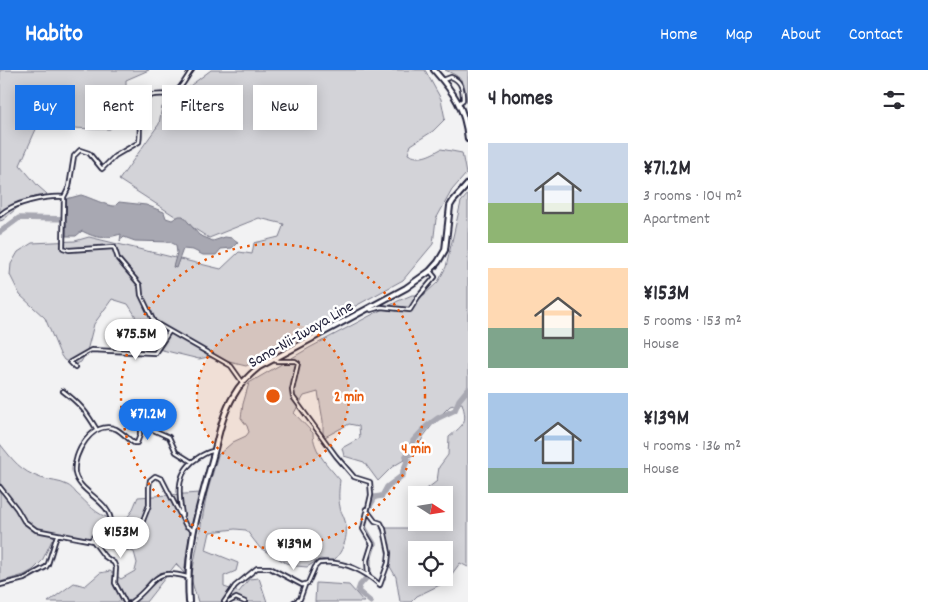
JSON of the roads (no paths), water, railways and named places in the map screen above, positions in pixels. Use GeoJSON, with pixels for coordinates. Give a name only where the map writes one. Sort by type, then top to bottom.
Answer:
{"type":"FeatureCollection","features":[{"type":"Feature","properties":{"kind":"main road"},"geometry":{"type":"LineString","coordinates":[[434,70],[459,103],[467,125],[468,139]]}},
{"type":"Feature","properties":{"kind":"main road","name":"Sano-Nii-Iwaya Line"},"geometry":{"type":"LineString","coordinates":[[189,602],[187,577],[193,530],[224,415],[234,395],[243,383],[259,368],[406,288],[430,271],[445,250],[450,206],[456,196],[467,187]]}},
{"type":"Feature","properties":{"kind":"street"},"geometry":{"type":"LineString","coordinates":[[192,70],[176,92],[155,94],[145,102],[139,118],[139,142],[115,156],[102,169],[89,152],[80,150],[74,156],[69,186],[64,197],[63,248],[70,250],[114,247],[118,260],[140,285],[141,295],[153,321],[168,332],[231,366],[243,383]]}},
{"type":"Feature","properties":{"kind":"street"},"geometry":{"type":"LineString","coordinates":[[442,80],[451,77],[459,82],[464,100],[459,103]]}},
{"type":"Feature","properties":{"kind":"street"},"geometry":{"type":"LineString","coordinates":[[0,215],[16,204],[49,196],[64,197]]}},
{"type":"Feature","properties":{"kind":"street"},"geometry":{"type":"LineString","coordinates":[[369,308],[371,310],[380,307],[410,310],[418,296],[435,277],[430,271]]}},
{"type":"Feature","properties":{"kind":"street"},"geometry":{"type":"LineString","coordinates":[[75,367],[70,362],[91,350],[155,353],[168,332]]}},
{"type":"Feature","properties":{"kind":"street"},"geometry":{"type":"LineString","coordinates":[[274,359],[276,362],[295,361],[298,363],[292,390],[293,397],[336,456],[354,477],[370,482],[372,488],[363,529],[372,544],[367,560],[368,575]]}},
{"type":"Feature","properties":{"kind":"street"},"geometry":{"type":"LineString","coordinates":[[62,391],[80,404],[97,430]]}},
{"type":"Feature","properties":{"kind":"street"},"geometry":{"type":"LineString","coordinates":[[91,540],[97,532],[111,525],[112,522],[107,509],[78,481],[75,466],[83,445],[89,436],[103,428],[116,429],[134,443],[137,443],[140,435],[140,424],[169,437],[176,452],[192,462]]}},
{"type":"Feature","properties":{"kind":"street"},"geometry":{"type":"LineString","coordinates":[[183,518],[178,488],[183,474],[192,462],[209,451],[215,451]]}},
{"type":"Feature","properties":{"kind":"street"},"geometry":{"type":"LineString","coordinates":[[143,534],[142,523],[148,504],[150,480],[155,476],[162,479],[186,526],[193,530]]}},
{"type":"Feature","properties":{"kind":"street"},"geometry":{"type":"LineString","coordinates":[[0,487],[17,509],[20,516],[31,527],[43,532],[91,540],[97,545],[104,556],[114,563],[116,568],[115,580],[125,602]]}},
{"type":"Feature","properties":{"kind":"street"},"geometry":{"type":"LineString","coordinates":[[224,602],[235,586],[258,568],[270,568],[299,584],[305,584],[310,581],[315,567],[319,563],[346,564],[368,575],[380,585],[388,563],[389,553],[384,529],[381,523],[375,521],[368,510]]}},
{"type":"Feature","properties":{"kind":"street"},"geometry":{"type":"LineString","coordinates":[[0,585],[24,579],[46,567],[57,535]]}},
{"type":"Feature","properties":{"kind":"street"},"geometry":{"type":"LineString","coordinates":[[131,602],[161,574],[170,573],[187,577]]}},
{"type":"Feature","properties":{"kind":"street"},"geometry":{"type":"LineString","coordinates":[[294,602],[300,600],[305,584]]}},
{"type":"Feature","properties":{"kind":"street"},"geometry":{"type":"LineString","coordinates":[[229,602],[236,598],[245,602]]}},
{"type":"Feature","properties":{"kind":"waterway"},"geometry":{"type":"LineString","coordinates":[[0,232],[19,218],[69,219]]}},
{"type":"Feature","properties":{"kind":"waterway"},"geometry":{"type":"LineString","coordinates":[[368,509],[375,497],[382,496],[387,487],[403,475],[408,459],[406,456],[410,451],[413,441],[427,426],[455,410],[459,400],[468,389]]}},
{"type":"Feature","properties":{"kind":"waterway"},"geometry":{"type":"LineString","coordinates":[[365,523],[364,527],[374,544],[369,560],[369,575],[360,585],[358,591],[371,602]]}}]}
